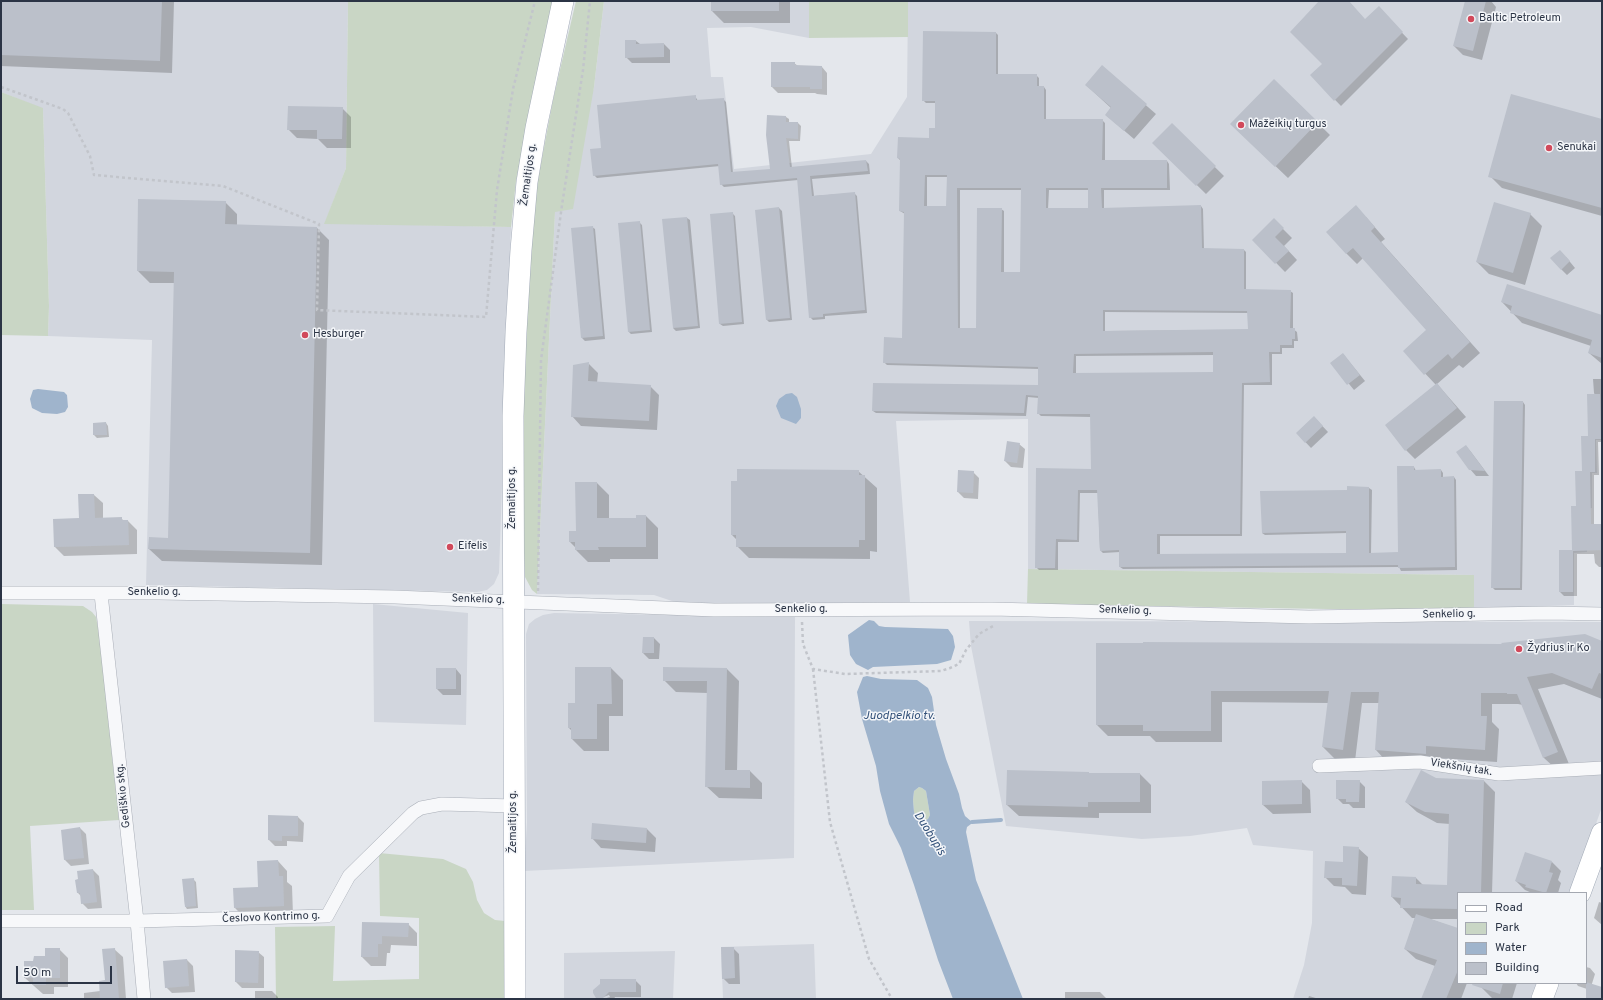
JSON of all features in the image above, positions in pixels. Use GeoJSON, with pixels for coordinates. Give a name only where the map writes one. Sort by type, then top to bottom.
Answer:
{"type":"FeatureCollection","features":[{"type":"Feature","properties":{"kind":"main road","name":"Žemaitijos g."},"geometry":{"type":"LineString","coordinates":[[515,999],[513,416],[520,250],[527,182],[536,128],[563,1]]}},
{"type":"Feature","properties":{"kind":"main road"},"geometry":{"type":"LineString","coordinates":[[1580,892],[1602,833]]}},
{"type":"Feature","properties":{"kind":"main road"},"geometry":{"type":"LineString","coordinates":[[1542,999],[1548,984]]}},
{"type":"Feature","properties":{"kind":"street","name":"Senkelio g."},"geometry":{"type":"LineString","coordinates":[[1,593],[167,593],[514,601],[714,610],[1006,609],[1309,617],[1549,613],[1602,614]]}},
{"type":"Feature","properties":{"kind":"street","name":"Gediškio skg."},"geometry":{"type":"LineString","coordinates":[[102,594],[144,999]]}},
{"type":"Feature","properties":{"kind":"street","name":"Viekšnių tak."},"geometry":{"type":"LineString","coordinates":[[1319,766],[1420,762],[1499,774],[1602,768]]}},
{"type":"Feature","properties":{"kind":"street","name":"Česlovo Kontrimo g."},"geometry":{"type":"LineString","coordinates":[[1,921],[137,921],[327,916],[349,876],[413,813],[421,808],[442,804],[514,806]]}},
{"type":"Feature","properties":{"kind":"path"},"geometry":{"type":"LineString","coordinates":[[1,86],[63,109],[68,113],[90,156],[94,175],[223,186],[319,224],[317,310],[486,317],[499,174],[513,88],[535,1]]}},
{"type":"Feature","properties":{"kind":"path"},"geometry":{"type":"LineString","coordinates":[[538,602],[541,360],[562,205],[583,70],[590,1]]}},
{"type":"Feature","properties":{"kind":"path"},"geometry":{"type":"LineString","coordinates":[[801,610],[802,644],[813,669],[830,822],[869,959],[892,999]]}},
{"type":"Feature","properties":{"kind":"path"},"geometry":{"type":"LineString","coordinates":[[813,669],[845,674],[941,671],[958,664],[966,650],[979,634],[993,626]]}},
{"type":"Feature","properties":{"kind":"shaded area"},"geometry":{"type":"Polygon","coordinates":[[[1,1],[348,1],[346,168],[325,223],[511,227],[499,573],[494,584],[487,590],[477,592],[146,585],[152,340],[48,336],[49,306],[43,109],[1,92],[1,1]]]}},
{"type":"Feature","properties":{"kind":"shaded area"},"geometry":{"type":"Polygon","coordinates":[[[604,1],[809,1],[809,38],[751,27],[707,28],[711,77],[723,77],[734,169],[871,154],[907,97],[908,1],[1602,1],[1601,440],[1596,440],[1597,473],[1592,473],[1592,508],[1586,509],[1587,552],[1574,553],[1574,605],[1474,609],[1474,575],[1028,569],[1028,419],[896,421],[910,602],[739,604],[675,602],[654,595],[537,594],[555,212],[594,87],[604,1]]]}},
{"type":"Feature","properties":{"kind":"shaded area"},"geometry":{"type":"Polygon","coordinates":[[[373,604],[468,613],[466,725],[374,722],[373,604]]]}},
{"type":"Feature","properties":{"kind":"shaded area"},"geometry":{"type":"Polygon","coordinates":[[[554,613],[795,617],[794,858],[524,871],[527,823],[526,634],[529,624],[535,619],[543,615],[554,613]]]}},
{"type":"Feature","properties":{"kind":"shaded area"},"geometry":{"type":"Polygon","coordinates":[[[969,621],[1602,622],[1602,807],[1571,892],[1457,892],[1457,984],[1540,984],[1534,999],[1293,999],[1304,965],[1312,923],[1313,851],[1253,845],[1247,828],[1190,836],[1142,839],[1006,826],[971,646],[969,621]]]}},
{"type":"Feature","properties":{"kind":"shaded area"},"geometry":{"type":"Polygon","coordinates":[[[814,944],[816,999],[723,999],[721,947],[814,944]]]}},
{"type":"Feature","properties":{"kind":"shaded area"},"geometry":{"type":"Polygon","coordinates":[[[675,951],[673,999],[564,999],[564,953],[675,951]]]}},
{"type":"Feature","properties":{"kind":"green space"},"geometry":{"type":"Polygon","coordinates":[[[348,1],[553,1],[516,181],[511,227],[324,224],[346,168],[348,1]]]}},
{"type":"Feature","properties":{"kind":"green space"},"geometry":{"type":"Polygon","coordinates":[[[576,1],[604,1],[594,87],[573,209],[555,212],[537,594],[532,590],[525,577],[520,421],[535,195],[553,100],[576,1]]]}},
{"type":"Feature","properties":{"kind":"green space"},"geometry":{"type":"Polygon","coordinates":[[[809,1],[908,1],[908,37],[809,38],[809,1]]]}},
{"type":"Feature","properties":{"kind":"green space"},"geometry":{"type":"Polygon","coordinates":[[[1,92],[43,108],[49,306],[48,336],[1,335],[1,92]]]}},
{"type":"Feature","properties":{"kind":"green space"},"geometry":{"type":"Polygon","coordinates":[[[1028,569],[1474,575],[1474,609],[1328,609],[1027,604],[1028,569]]]}},
{"type":"Feature","properties":{"kind":"green space"},"geometry":{"type":"Polygon","coordinates":[[[1,604],[83,606],[92,612],[96,617],[99,633],[119,820],[30,826],[34,910],[1,910],[1,604]]]}},
{"type":"Feature","properties":{"kind":"green space"},"geometry":{"type":"Polygon","coordinates":[[[919,787],[926,791],[930,815],[928,819],[924,821],[916,817],[914,812],[914,791],[919,787]]]}},
{"type":"Feature","properties":{"kind":"green space"},"geometry":{"type":"Polygon","coordinates":[[[379,853],[443,859],[466,869],[473,882],[477,900],[484,913],[495,920],[505,921],[505,999],[276,999],[275,927],[335,926],[333,981],[419,979],[419,918],[380,916],[379,853]]]}},
{"type":"Feature","properties":{"kind":"water"},"geometry":{"type":"Polygon","coordinates":[[[38,389],[64,392],[67,395],[68,407],[65,412],[57,414],[42,413],[32,408],[30,399],[33,390],[38,389]]]}},
{"type":"Feature","properties":{"kind":"water"},"geometry":{"type":"Polygon","coordinates":[[[792,393],[797,397],[801,409],[801,418],[796,424],[781,418],[776,406],[779,399],[786,394],[792,393]]]}},
{"type":"Feature","properties":{"kind":"water"},"geometry":{"type":"Polygon","coordinates":[[[869,620],[874,621],[879,626],[885,627],[948,629],[953,636],[955,647],[951,660],[937,664],[873,667],[868,670],[856,664],[850,655],[848,635],[869,620]]]}},
{"type":"Feature","properties":{"kind":"water","name":"Juodpelkio tv."},"geometry":{"type":"Polygon","coordinates":[[[867,676],[881,679],[917,680],[928,688],[932,697],[936,725],[946,759],[959,794],[962,808],[965,816],[972,822],[967,827],[966,832],[976,880],[1023,999],[953,999],[938,960],[901,848],[889,824],[880,791],[876,766],[862,719],[857,692],[863,677],[867,676]],[[919,787],[914,791],[913,800],[916,817],[924,821],[928,819],[930,815],[926,791],[919,787]]]}},
{"type":"Feature","properties":{"kind":"building"},"geometry":{"type":"Polygon","coordinates":[[[1,1],[162,1],[160,61],[1,55],[1,1]]]}},
{"type":"Feature","properties":{"kind":"building"},"geometry":{"type":"Polygon","coordinates":[[[711,1],[779,1],[779,11],[711,11],[711,1]]]}},
{"type":"Feature","properties":{"kind":"building"},"geometry":{"type":"Polygon","coordinates":[[[1319,1],[1349,1],[1365,19],[1379,6],[1403,32],[1334,101],[1310,75],[1322,64],[1290,32],[1319,1]]]}},
{"type":"Feature","properties":{"kind":"building"},"geometry":{"type":"Polygon","coordinates":[[[1465,1],[1486,1],[1473,51],[1453,46],[1465,1]]]}},
{"type":"Feature","properties":{"kind":"building"},"geometry":{"type":"Polygon","coordinates":[[[923,31],[996,32],[996,74],[1037,74],[1037,86],[1044,86],[1044,119],[1103,119],[1102,160],[1167,160],[1167,188],[1101,188],[1102,208],[1201,205],[1202,248],[1244,249],[1244,289],[1291,290],[1290,328],[1295,328],[1295,339],[1292,339],[1292,345],[1280,345],[1280,352],[1269,352],[1270,382],[1242,383],[1240,534],[1157,534],[1157,554],[1346,553],[1346,531],[1262,533],[1260,491],[1347,490],[1347,486],[1369,487],[1369,553],[1398,552],[1397,466],[1414,466],[1414,470],[1441,469],[1441,477],[1454,476],[1455,567],[1398,568],[1398,565],[1119,567],[1119,550],[1100,551],[1097,490],[1078,490],[1077,540],[1056,539],[1055,568],[1035,568],[1036,468],[1091,469],[1090,414],[1037,414],[1038,396],[1026,395],[1024,413],[872,411],[873,383],[1038,385],[1038,367],[883,363],[884,337],[902,338],[904,212],[899,211],[900,159],[897,158],[898,137],[929,138],[929,128],[935,128],[935,101],[922,101],[923,31]],[[925,175],[924,206],[946,206],[947,175],[925,175]],[[957,188],[958,328],[976,328],[977,208],[1002,208],[1001,272],[1020,272],[1021,188],[957,188]],[[1046,188],[1046,208],[1088,208],[1088,188],[1046,188]],[[1103,310],[1103,331],[1248,329],[1247,311],[1103,310]],[[1213,352],[1074,354],[1073,373],[1213,372],[1213,352]]]}},
{"type":"Feature","properties":{"kind":"building"},"geometry":{"type":"Polygon","coordinates":[[[625,40],[636,40],[636,44],[664,43],[664,57],[625,58],[625,40]]]}},
{"type":"Feature","properties":{"kind":"building"},"geometry":{"type":"Polygon","coordinates":[[[771,62],[795,62],[795,65],[822,66],[822,89],[810,89],[810,87],[771,87],[771,62]]]}},
{"type":"Feature","properties":{"kind":"building"},"geometry":{"type":"Polygon","coordinates":[[[1102,65],[1147,104],[1124,131],[1105,115],[1111,107],[1085,85],[1102,65]]]}},
{"type":"Feature","properties":{"kind":"building"},"geometry":{"type":"Polygon","coordinates":[[[1274,79],[1318,122],[1275,167],[1230,124],[1274,79]]]}},
{"type":"Feature","properties":{"kind":"building","name":"Senukai"},"geometry":{"type":"Polygon","coordinates":[[[1511,94],[1602,119],[1602,208],[1488,177],[1511,94]]]}},
{"type":"Feature","properties":{"kind":"building"},"geometry":{"type":"Polygon","coordinates":[[[696,95],[696,100],[724,98],[731,172],[770,169],[766,135],[767,115],[786,116],[786,122],[798,122],[798,139],[786,138],[790,167],[866,160],[868,171],[810,176],[812,196],[855,192],[865,310],[823,314],[823,317],[809,318],[797,178],[720,185],[718,164],[593,176],[590,149],[601,148],[597,105],[696,95]]]}},
{"type":"Feature","properties":{"kind":"building"},"geometry":{"type":"Polygon","coordinates":[[[288,106],[343,107],[342,139],[317,139],[317,130],[287,130],[288,106]]]}},
{"type":"Feature","properties":{"kind":"building"},"geometry":{"type":"Polygon","coordinates":[[[1172,123],[1216,166],[1196,186],[1152,143],[1172,123]]]}},
{"type":"Feature","properties":{"kind":"building"},"geometry":{"type":"Polygon","coordinates":[[[138,199],[226,201],[225,224],[317,227],[310,553],[148,549],[149,537],[168,538],[174,272],[137,271],[138,199]]]}},
{"type":"Feature","properties":{"kind":"building"},"geometry":{"type":"Polygon","coordinates":[[[1494,202],[1531,213],[1513,273],[1476,262],[1494,202]]]}},
{"type":"Feature","properties":{"kind":"building"},"geometry":{"type":"Polygon","coordinates":[[[1356,205],[1375,227],[1371,231],[1470,342],[1452,359],[1448,354],[1424,375],[1403,351],[1426,330],[1353,248],[1346,254],[1326,232],[1356,205]]]}},
{"type":"Feature","properties":{"kind":"building"},"geometry":{"type":"Polygon","coordinates":[[[779,207],[790,318],[766,320],[755,210],[779,207]]]}},
{"type":"Feature","properties":{"kind":"building"},"geometry":{"type":"Polygon","coordinates":[[[733,212],[742,322],[719,324],[710,214],[733,212]]]}},
{"type":"Feature","properties":{"kind":"building"},"geometry":{"type":"Polygon","coordinates":[[[687,217],[698,326],[673,328],[662,219],[687,217]]]}},
{"type":"Feature","properties":{"kind":"building"},"geometry":{"type":"Polygon","coordinates":[[[1274,218],[1284,228],[1275,237],[1289,251],[1275,264],[1252,240],[1274,218]]]}},
{"type":"Feature","properties":{"kind":"building"},"geometry":{"type":"Polygon","coordinates":[[[640,221],[650,330],[628,332],[618,223],[640,221]]]}},
{"type":"Feature","properties":{"kind":"building"},"geometry":{"type":"Polygon","coordinates":[[[593,226],[603,336],[581,338],[571,228],[593,226]]]}},
{"type":"Feature","properties":{"kind":"building"},"geometry":{"type":"Polygon","coordinates":[[[1560,250],[1570,261],[1561,270],[1550,258],[1560,250]]]}},
{"type":"Feature","properties":{"kind":"building"},"geometry":{"type":"Polygon","coordinates":[[[1507,284],[1602,315],[1602,358],[1588,353],[1592,340],[1510,313],[1512,306],[1501,302],[1507,284]]]}},
{"type":"Feature","properties":{"kind":"building"},"geometry":{"type":"Polygon","coordinates":[[[1343,353],[1360,375],[1347,385],[1330,363],[1343,353]]]}},
{"type":"Feature","properties":{"kind":"building"},"geometry":{"type":"Polygon","coordinates":[[[589,362],[588,381],[651,385],[649,421],[571,417],[573,365],[589,362]]]}},
{"type":"Feature","properties":{"kind":"building"},"geometry":{"type":"Polygon","coordinates":[[[1437,383],[1457,408],[1405,451],[1385,425],[1437,383]]]}},
{"type":"Feature","properties":{"kind":"building"},"geometry":{"type":"Polygon","coordinates":[[[1587,394],[1600,394],[1601,439],[1595,439],[1595,472],[1590,472],[1591,524],[1602,524],[1602,550],[1573,551],[1573,592],[1559,592],[1559,550],[1572,550],[1571,506],[1576,506],[1575,471],[1582,471],[1581,436],[1588,436],[1587,394]]]}},
{"type":"Feature","properties":{"kind":"building"},"geometry":{"type":"Polygon","coordinates":[[[1494,401],[1523,401],[1520,588],[1491,588],[1494,401]]]}},
{"type":"Feature","properties":{"kind":"building"},"geometry":{"type":"Polygon","coordinates":[[[1314,416],[1323,426],[1305,443],[1296,433],[1314,416]]]}},
{"type":"Feature","properties":{"kind":"building"},"geometry":{"type":"Polygon","coordinates":[[[106,422],[107,435],[93,435],[93,423],[106,422]]]}},
{"type":"Feature","properties":{"kind":"building"},"geometry":{"type":"Polygon","coordinates":[[[1007,441],[1020,443],[1017,463],[1004,461],[1007,441]]]}},
{"type":"Feature","properties":{"kind":"building"},"geometry":{"type":"Polygon","coordinates":[[[1466,445],[1485,471],[1469,470],[1456,452],[1466,445]]]}},
{"type":"Feature","properties":{"kind":"building"},"geometry":{"type":"Polygon","coordinates":[[[737,469],[859,470],[859,475],[865,475],[865,540],[859,540],[859,547],[736,547],[736,535],[731,535],[731,481],[737,481],[737,469]]]}},
{"type":"Feature","properties":{"kind":"building"},"geometry":{"type":"Polygon","coordinates":[[[958,470],[974,471],[973,493],[957,492],[958,470]]]}},
{"type":"Feature","properties":{"kind":"building"},"geometry":{"type":"Polygon","coordinates":[[[575,482],[597,482],[597,518],[636,518],[636,515],[646,515],[646,547],[598,547],[599,550],[575,550],[575,542],[569,542],[569,531],[576,531],[575,482]]]}},
{"type":"Feature","properties":{"kind":"building"},"geometry":{"type":"Polygon","coordinates":[[[78,494],[94,494],[95,518],[122,517],[122,520],[128,520],[129,545],[54,547],[53,519],[79,518],[78,494]]]}},
{"type":"Feature","properties":{"kind":"building"},"geometry":{"type":"Polygon","coordinates":[[[1585,634],[1602,641],[1602,674],[1599,673],[1592,689],[1552,673],[1527,677],[1558,752],[1543,758],[1517,694],[1507,693],[1481,693],[1481,716],[1487,716],[1485,750],[1426,746],[1426,754],[1375,750],[1379,692],[1351,692],[1343,750],[1322,747],[1329,691],[1211,691],[1211,731],[1143,731],[1143,725],[1096,725],[1096,643],[1502,644],[1501,643],[1585,634]]]}},
{"type":"Feature","properties":{"kind":"building"},"geometry":{"type":"Polygon","coordinates":[[[643,637],[654,637],[654,653],[642,653],[643,637]]]}},
{"type":"Feature","properties":{"kind":"building"},"geometry":{"type":"Polygon","coordinates":[[[575,667],[611,667],[612,704],[597,704],[597,739],[571,739],[571,728],[568,728],[568,703],[575,703],[575,667]]]}},
{"type":"Feature","properties":{"kind":"building"},"geometry":{"type":"Polygon","coordinates":[[[663,667],[727,668],[725,770],[750,770],[750,788],[705,787],[707,681],[663,681],[663,667]]]}},
{"type":"Feature","properties":{"kind":"building"},"geometry":{"type":"Polygon","coordinates":[[[436,668],[456,668],[456,689],[436,689],[436,668]]]}},
{"type":"Feature","properties":{"kind":"building"},"geometry":{"type":"Polygon","coordinates":[[[1007,770],[1140,773],[1140,802],[1088,802],[1088,807],[1006,805],[1007,770]]]}},
{"type":"Feature","properties":{"kind":"building"},"geometry":{"type":"Polygon","coordinates":[[[1421,770],[1436,778],[1484,780],[1481,892],[1457,892],[1457,909],[1400,908],[1401,898],[1391,897],[1392,876],[1416,877],[1416,884],[1447,885],[1449,814],[1425,812],[1405,802],[1421,770]]]}},
{"type":"Feature","properties":{"kind":"building"},"geometry":{"type":"Polygon","coordinates":[[[1302,780],[1302,804],[1262,805],[1262,781],[1302,780]]]}},
{"type":"Feature","properties":{"kind":"building"},"geometry":{"type":"Polygon","coordinates":[[[1336,780],[1360,780],[1359,802],[1346,802],[1346,799],[1336,799],[1336,780]]]}},
{"type":"Feature","properties":{"kind":"building"},"geometry":{"type":"Polygon","coordinates":[[[268,815],[298,816],[298,836],[282,836],[282,841],[268,840],[268,815]]]}},
{"type":"Feature","properties":{"kind":"building"},"geometry":{"type":"Polygon","coordinates":[[[592,823],[647,828],[646,843],[591,839],[592,823]]]}},
{"type":"Feature","properties":{"kind":"building"},"geometry":{"type":"Polygon","coordinates":[[[80,827],[84,858],[64,860],[61,830],[80,827]]]}},
{"type":"Feature","properties":{"kind":"building"},"geometry":{"type":"Polygon","coordinates":[[[1343,846],[1359,847],[1357,886],[1342,885],[1342,878],[1324,878],[1325,861],[1343,862],[1343,846]]]}},
{"type":"Feature","properties":{"kind":"building"},"geometry":{"type":"Polygon","coordinates":[[[1525,852],[1552,861],[1549,872],[1553,873],[1546,892],[1525,887],[1526,885],[1515,881],[1525,852]]]}},
{"type":"Feature","properties":{"kind":"building"},"geometry":{"type":"Polygon","coordinates":[[[278,860],[279,876],[283,876],[284,906],[234,908],[233,888],[258,887],[257,861],[278,860]]]}},
{"type":"Feature","properties":{"kind":"building"},"geometry":{"type":"Polygon","coordinates":[[[93,869],[97,902],[81,904],[80,893],[77,893],[75,880],[78,879],[77,871],[93,869]]]}},
{"type":"Feature","properties":{"kind":"building"},"geometry":{"type":"Polygon","coordinates":[[[194,878],[196,906],[185,907],[182,879],[194,878]]]}},
{"type":"Feature","properties":{"kind":"building"},"geometry":{"type":"Polygon","coordinates":[[[1416,914],[1457,928],[1457,972],[1446,999],[1421,999],[1437,960],[1404,949],[1416,914]]]}},
{"type":"Feature","properties":{"kind":"building"},"geometry":{"type":"Polygon","coordinates":[[[362,922],[409,923],[408,937],[382,936],[382,944],[378,944],[378,957],[361,957],[362,922]]]}},
{"type":"Feature","properties":{"kind":"building"},"geometry":{"type":"Polygon","coordinates":[[[721,947],[734,947],[735,978],[722,979],[721,947]]]}},
{"type":"Feature","properties":{"kind":"building"},"geometry":{"type":"Polygon","coordinates":[[[45,948],[60,948],[60,978],[46,978],[46,985],[33,985],[33,978],[24,978],[24,961],[33,961],[34,956],[45,956],[45,948]]]}},
{"type":"Feature","properties":{"kind":"building"},"geometry":{"type":"Polygon","coordinates":[[[115,948],[119,999],[100,999],[99,981],[105,980],[102,949],[115,948]]]}},
{"type":"Feature","properties":{"kind":"building"},"geometry":{"type":"Polygon","coordinates":[[[235,950],[259,951],[258,983],[235,982],[235,950]]]}},
{"type":"Feature","properties":{"kind":"building"},"geometry":{"type":"Polygon","coordinates":[[[187,959],[189,986],[165,988],[163,961],[187,959]]]}},
{"type":"Feature","properties":{"kind":"building"},"geometry":{"type":"Polygon","coordinates":[[[600,979],[636,979],[636,992],[609,992],[602,999],[596,998],[593,990],[600,984],[600,979]]]}},
{"type":"Feature","properties":{"kind":"building"},"geometry":{"type":"Polygon","coordinates":[[[1587,982],[1602,987],[1602,999],[1586,999],[1587,982]]]}},
{"type":"Feature","properties":{"kind":"building"},"geometry":{"type":"Polygon","coordinates":[[[1472,984],[1503,984],[1500,994],[1472,984]]]}},
{"type":"Feature","properties":{"kind":"waterway"},"geometry":{"type":"LineString","coordinates":[[972,822],[1001,820]]}},
{"type":"Feature","properties":{"kind":"place","name":"Baltic Petroleum"},"geometry":{"type":"Point","coordinates":[1471,19]}},
{"type":"Feature","properties":{"kind":"place","name":"Mažeikių turgus"},"geometry":{"type":"Point","coordinates":[1241,125]}},
{"type":"Feature","properties":{"kind":"place","name":"Senukai"},"geometry":{"type":"Point","coordinates":[1549,148]}},
{"type":"Feature","properties":{"kind":"place","name":"Hesburger"},"geometry":{"type":"Point","coordinates":[305,335]}},
{"type":"Feature","properties":{"kind":"place","name":"Eifelis"},"geometry":{"type":"Point","coordinates":[450,547]}},
{"type":"Feature","properties":{"kind":"place","name":"Žydrius ir Ko"},"geometry":{"type":"Point","coordinates":[1519,649]}},
{"type":"Feature","properties":{"kind":"water label","name":"Duobupis"},"geometry":{"type":"Point","coordinates":[929,834]}}]}
